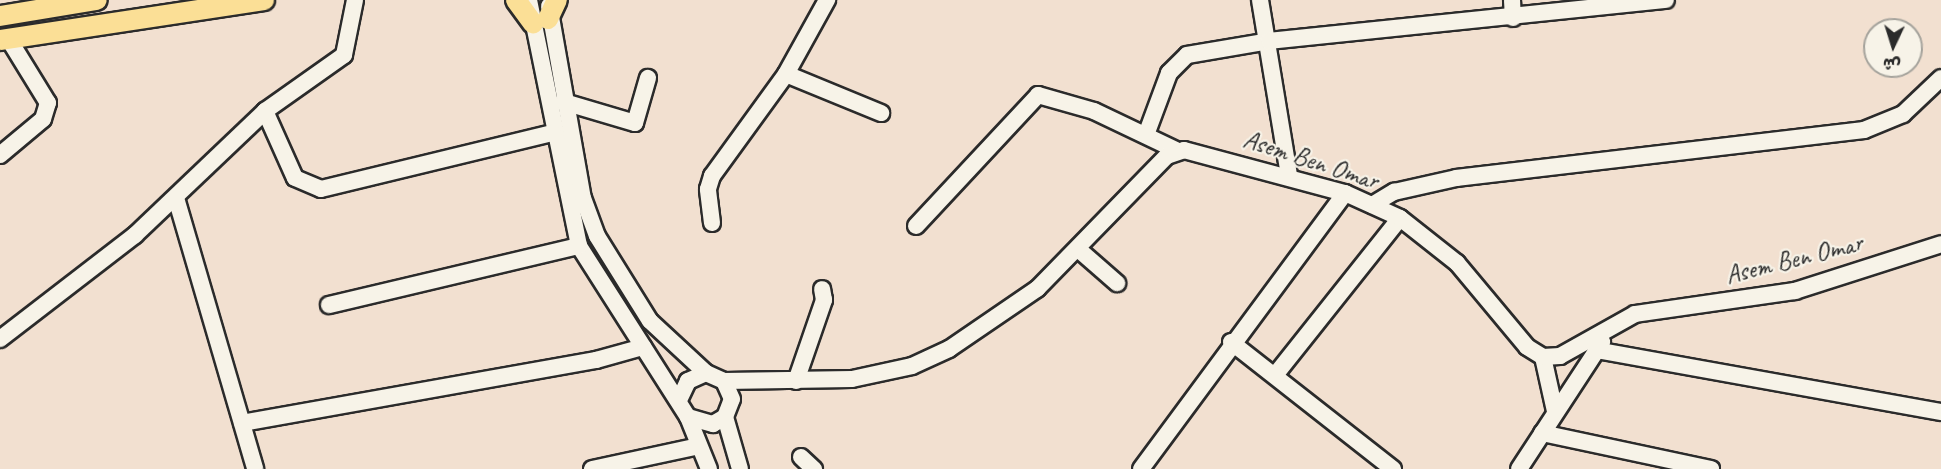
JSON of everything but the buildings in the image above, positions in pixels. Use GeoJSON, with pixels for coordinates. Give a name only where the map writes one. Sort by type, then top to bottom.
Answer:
{"type":"FeatureCollection","features":[{"type":"Feature","properties":{"kind":"main road"},"geometry":{"type":"LineString","coordinates":[[4,39],[157,8],[264,0]]}},
{"type":"Feature","properties":{"kind":"main road"},"geometry":{"type":"LineString","coordinates":[[516,0],[544,14],[557,0]]}},
{"type":"Feature","properties":{"kind":"main road"},"geometry":{"type":"LineString","coordinates":[[0,16],[88,1]]}},
{"type":"Feature","properties":{"kind":"street"},"geometry":{"type":"LineString","coordinates":[[0,339],[176,198],[265,111],[344,55],[355,0]]}},
{"type":"Feature","properties":{"kind":"street"},"geometry":{"type":"LineString","coordinates":[[529,0],[544,14],[583,198],[609,259],[650,321],[706,373],[724,381],[852,379],[931,357],[987,327],[1078,249],[1178,151]]}},
{"type":"Feature","properties":{"kind":"street"},"geometry":{"type":"LineString","coordinates":[[712,223],[712,176],[786,74],[827,0]]}},
{"type":"Feature","properties":{"kind":"street"},"geometry":{"type":"LineString","coordinates":[[1260,0],[1269,41],[1289,176]]}},
{"type":"Feature","properties":{"kind":"street"},"geometry":{"type":"LineString","coordinates":[[1512,0],[1513,18]]}},
{"type":"Feature","properties":{"kind":"street"},"geometry":{"type":"LineString","coordinates":[[1146,135],[1175,63],[1198,53],[1269,41],[1513,18],[1666,0]]}},
{"type":"Feature","properties":{"kind":"street"},"geometry":{"type":"LineString","coordinates":[[544,14],[553,133],[579,246],[643,347],[680,398],[709,469]]}},
{"type":"Feature","properties":{"kind":"street"},"geometry":{"type":"LineString","coordinates":[[0,155],[44,119],[48,103],[4,39]]}},
{"type":"Feature","properties":{"kind":"street"},"geometry":{"type":"LineString","coordinates":[[786,74],[880,113]]}},
{"type":"Feature","properties":{"kind":"street"},"geometry":{"type":"LineString","coordinates":[[564,102],[635,123],[648,78]]}},
{"type":"Feature","properties":{"kind":"street"},"geometry":{"type":"LineString","coordinates":[[1372,205],[1394,192],[1456,178],[1864,130],[1903,114],[1941,78]]}},
{"type":"Feature","properties":{"kind":"street","name":"Asem Ben Omar"},"geometry":{"type":"LineString","coordinates":[[916,226],[1038,95],[1059,98],[1178,151],[1289,176],[1345,193],[1400,218],[1457,263],[1527,347],[1543,357],[1560,356],[1613,322],[1655,310],[1795,291],[1941,244]]}},
{"type":"Feature","properties":{"kind":"street"},"geometry":{"type":"LineString","coordinates":[[265,111],[295,178],[321,189],[553,133]]}},
{"type":"Feature","properties":{"kind":"street"},"geometry":{"type":"LineString","coordinates":[[1141,469],[1231,342],[1345,193]]}},
{"type":"Feature","properties":{"kind":"street"},"geometry":{"type":"LineString","coordinates":[[176,198],[255,469]]}},
{"type":"Feature","properties":{"kind":"street"},"geometry":{"type":"LineString","coordinates":[[1276,374],[1400,218]]}},
{"type":"Feature","properties":{"kind":"street"},"geometry":{"type":"LineString","coordinates":[[328,305],[579,246]]}},
{"type":"Feature","properties":{"kind":"street"},"geometry":{"type":"LineString","coordinates":[[1078,249],[1117,283]]}},
{"type":"Feature","properties":{"kind":"street"},"geometry":{"type":"LineString","coordinates":[[796,381],[824,300],[822,289]]}},
{"type":"Feature","properties":{"kind":"street"},"geometry":{"type":"LineString","coordinates":[[1519,469],[1613,322]]}},
{"type":"Feature","properties":{"kind":"street"},"geometry":{"type":"LineString","coordinates":[[1231,342],[1276,374],[1371,463],[1393,469]]}},
{"type":"Feature","properties":{"kind":"street"},"geometry":{"type":"LineString","coordinates":[[242,423],[596,360],[643,347]]}},
{"type":"Feature","properties":{"kind":"street"},"geometry":{"type":"LineString","coordinates":[[1596,350],[1941,412]]}},
{"type":"Feature","properties":{"kind":"street"},"geometry":{"type":"LineString","coordinates":[[1543,357],[1555,411]]}},
{"type":"Feature","properties":{"kind":"street"},"geometry":{"type":"LineString","coordinates":[[680,398],[688,381],[706,373]]}},
{"type":"Feature","properties":{"kind":"street"},"geometry":{"type":"LineString","coordinates":[[724,381],[732,399],[725,417],[740,469]]}},
{"type":"Feature","properties":{"kind":"street"},"geometry":{"type":"LineString","coordinates":[[732,399],[774,381]]}},
{"type":"Feature","properties":{"kind":"street"},"geometry":{"type":"LineString","coordinates":[[688,417],[713,424],[725,417]]}},
{"type":"Feature","properties":{"kind":"street"},"geometry":{"type":"LineString","coordinates":[[1542,433],[1711,469]]}},
{"type":"Feature","properties":{"kind":"street"},"geometry":{"type":"LineString","coordinates":[[592,469],[699,446]]}},
{"type":"Feature","properties":{"kind":"street"},"geometry":{"type":"LineString","coordinates":[[801,457],[814,469]]}}]}
